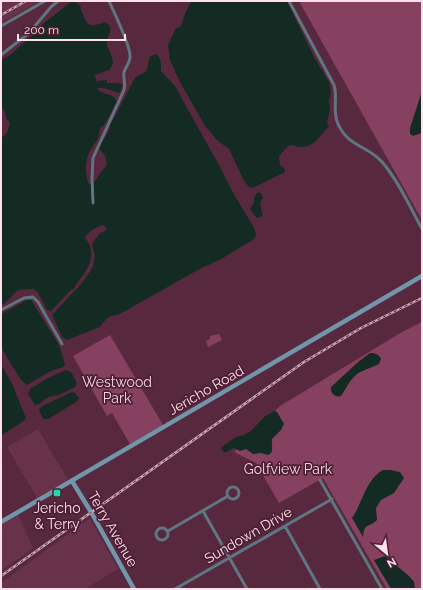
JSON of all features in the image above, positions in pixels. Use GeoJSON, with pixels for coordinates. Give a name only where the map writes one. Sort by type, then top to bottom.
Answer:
{"type":"FeatureCollection","features":[{"type":"Feature","properties":{"kind":"main road","name":"Jericho Road"},"geometry":{"type":"LineString","coordinates":[[1,522],[422,276]]}},
{"type":"Feature","properties":{"kind":"main road","name":"Terry Avenue"},"geometry":{"type":"LineString","coordinates":[[72,481],[104,534],[134,589]]}},
{"type":"Feature","properties":{"kind":"street"},"geometry":{"type":"LineString","coordinates":[[1,26],[45,1]]}},
{"type":"Feature","properties":{"kind":"street"},"geometry":{"type":"LineString","coordinates":[[1,55],[29,33],[58,1]]}},
{"type":"Feature","properties":{"kind":"street"},"geometry":{"type":"LineString","coordinates":[[93,203],[93,158],[124,90],[124,72],[129,64],[130,56],[128,47],[109,1]]}},
{"type":"Feature","properties":{"kind":"street"},"geometry":{"type":"LineString","coordinates":[[289,1],[334,84],[336,94],[336,117],[340,127],[350,140],[373,153],[383,163],[422,229]]}},
{"type":"Feature","properties":{"kind":"street"},"geometry":{"type":"LineString","coordinates":[[1,310],[24,298],[33,297],[38,302],[62,344]]}},
{"type":"Feature","properties":{"kind":"street"},"geometry":{"type":"LineString","coordinates":[[320,480],[382,589]]}},
{"type":"Feature","properties":{"kind":"street"},"geometry":{"type":"LineString","coordinates":[[168,531],[228,496]]}},
{"type":"Feature","properties":{"kind":"street","name":"Sundown Drive"},"geometry":{"type":"LineString","coordinates":[[175,589],[332,499]]}},
{"type":"Feature","properties":{"kind":"street"},"geometry":{"type":"LineString","coordinates":[[203,511],[247,589]]}},
{"type":"Feature","properties":{"kind":"street"},"geometry":{"type":"LineString","coordinates":[[285,526],[320,589]]}},
{"type":"Feature","properties":{"kind":"shaded area"},"geometry":{"type":"Polygon","coordinates":[[[1,1],[39,1],[1,23],[1,1]]]}},
{"type":"Feature","properties":{"kind":"shaded area"},"geometry":{"type":"Polygon","coordinates":[[[72,1],[81,6],[80,8],[88,24],[94,25],[105,22],[110,27],[107,45],[112,56],[113,64],[109,70],[95,75],[96,81],[107,80],[107,83],[118,83],[122,85],[119,93],[103,88],[97,89],[115,98],[117,101],[105,124],[100,128],[98,138],[88,155],[86,170],[89,184],[95,181],[107,165],[105,155],[99,149],[110,125],[133,81],[147,69],[149,57],[156,54],[160,60],[161,71],[177,90],[232,191],[253,226],[256,234],[255,238],[251,241],[221,259],[196,271],[120,314],[108,318],[100,327],[67,340],[62,337],[52,315],[81,284],[89,273],[93,266],[95,256],[92,244],[100,233],[107,229],[104,225],[93,229],[87,235],[85,238],[90,245],[91,252],[88,268],[75,288],[69,292],[51,311],[47,310],[38,293],[34,289],[18,290],[4,304],[1,305],[1,138],[7,133],[10,123],[1,106],[1,60],[10,55],[35,33],[39,27],[72,1]]]}},
{"type":"Feature","properties":{"kind":"shaded area"},"geometry":{"type":"Polygon","coordinates":[[[191,1],[287,1],[314,57],[329,82],[331,93],[327,123],[329,127],[309,146],[288,146],[279,156],[280,165],[285,169],[285,172],[253,188],[249,187],[244,181],[229,149],[217,140],[205,126],[180,82],[170,60],[168,45],[176,28],[180,27],[191,1]]]}},
{"type":"Feature","properties":{"kind":"shaded area"},"geometry":{"type":"Polygon","coordinates":[[[422,91],[422,133],[413,136],[410,134],[410,128],[422,91]]]}},
{"type":"Feature","properties":{"kind":"shaded area"},"geometry":{"type":"Polygon","coordinates":[[[260,192],[263,197],[260,204],[263,216],[257,218],[250,209],[254,202],[254,197],[260,192]]]}},
{"type":"Feature","properties":{"kind":"shaded area"},"geometry":{"type":"Polygon","coordinates":[[[27,300],[31,300],[59,345],[65,364],[63,367],[51,371],[27,385],[21,380],[1,348],[1,314],[27,300]]]}},
{"type":"Feature","properties":{"kind":"shaded area"},"geometry":{"type":"Polygon","coordinates":[[[370,353],[379,356],[381,359],[379,364],[358,373],[351,380],[341,396],[333,394],[331,387],[370,353]]]}},
{"type":"Feature","properties":{"kind":"shaded area"},"geometry":{"type":"Polygon","coordinates":[[[1,364],[13,386],[26,418],[1,436],[1,364]]]}},
{"type":"Feature","properties":{"kind":"shaded area"},"geometry":{"type":"Polygon","coordinates":[[[66,370],[71,372],[77,383],[75,387],[59,395],[48,397],[39,404],[35,405],[28,394],[30,389],[48,378],[66,370]]]}},
{"type":"Feature","properties":{"kind":"shaded area"},"geometry":{"type":"Polygon","coordinates":[[[72,392],[79,398],[76,402],[48,419],[43,419],[39,410],[42,406],[72,392]]]}},
{"type":"Feature","properties":{"kind":"shaded area"},"geometry":{"type":"Polygon","coordinates":[[[275,411],[284,424],[281,430],[272,439],[272,450],[270,454],[253,454],[246,449],[240,451],[234,448],[224,452],[221,448],[236,437],[251,431],[265,416],[275,411]]]}},
{"type":"Feature","properties":{"kind":"shaded area"},"geometry":{"type":"Polygon","coordinates":[[[38,429],[68,480],[37,498],[7,447],[38,429]]]}},
{"type":"Feature","properties":{"kind":"shaded area"},"geometry":{"type":"Polygon","coordinates":[[[383,470],[400,472],[404,478],[394,493],[381,500],[376,508],[377,520],[366,527],[363,537],[352,518],[368,485],[377,474],[383,470]]]}},
{"type":"Feature","properties":{"kind":"shaded area"},"geometry":{"type":"Polygon","coordinates":[[[18,515],[33,548],[1,571],[1,525],[18,515]]]}},
{"type":"Feature","properties":{"kind":"shaded area"},"geometry":{"type":"Polygon","coordinates":[[[90,518],[118,569],[85,589],[1,589],[1,583],[90,518]]]}},
{"type":"Feature","properties":{"kind":"shaded area"},"geometry":{"type":"Polygon","coordinates":[[[385,556],[409,576],[414,582],[415,589],[391,589],[374,560],[385,556]]]}},
{"type":"Feature","properties":{"kind":"green space"},"geometry":{"type":"Polygon","coordinates":[[[299,1],[422,1],[422,220],[299,1]]]}},
{"type":"Feature","properties":{"kind":"green space","name":"Golfview Park"},"geometry":{"type":"Polygon","coordinates":[[[422,322],[422,589],[387,589],[323,478],[279,503],[256,463],[234,452],[280,406],[402,332],[422,322]]]}},
{"type":"Feature","properties":{"kind":"green space"},"geometry":{"type":"Polygon","coordinates":[[[219,334],[222,340],[208,347],[206,341],[210,339],[210,336],[219,334]]]}},
{"type":"Feature","properties":{"kind":"green space","name":"Westwood Park"},"geometry":{"type":"Polygon","coordinates":[[[110,335],[163,425],[130,444],[112,413],[107,416],[73,356],[110,335]]]}},
{"type":"Feature","properties":{"kind":"railway"},"geometry":{"type":"LineString","coordinates":[[1,15],[26,1]]}},
{"type":"Feature","properties":{"kind":"railway"},"geometry":{"type":"LineString","coordinates":[[1,576],[304,362],[361,328],[422,298]]}},
{"type":"Feature","properties":{"kind":"place","name":"Jericho & Terry"},"geometry":{"type":"Point","coordinates":[57,493]}}]}
